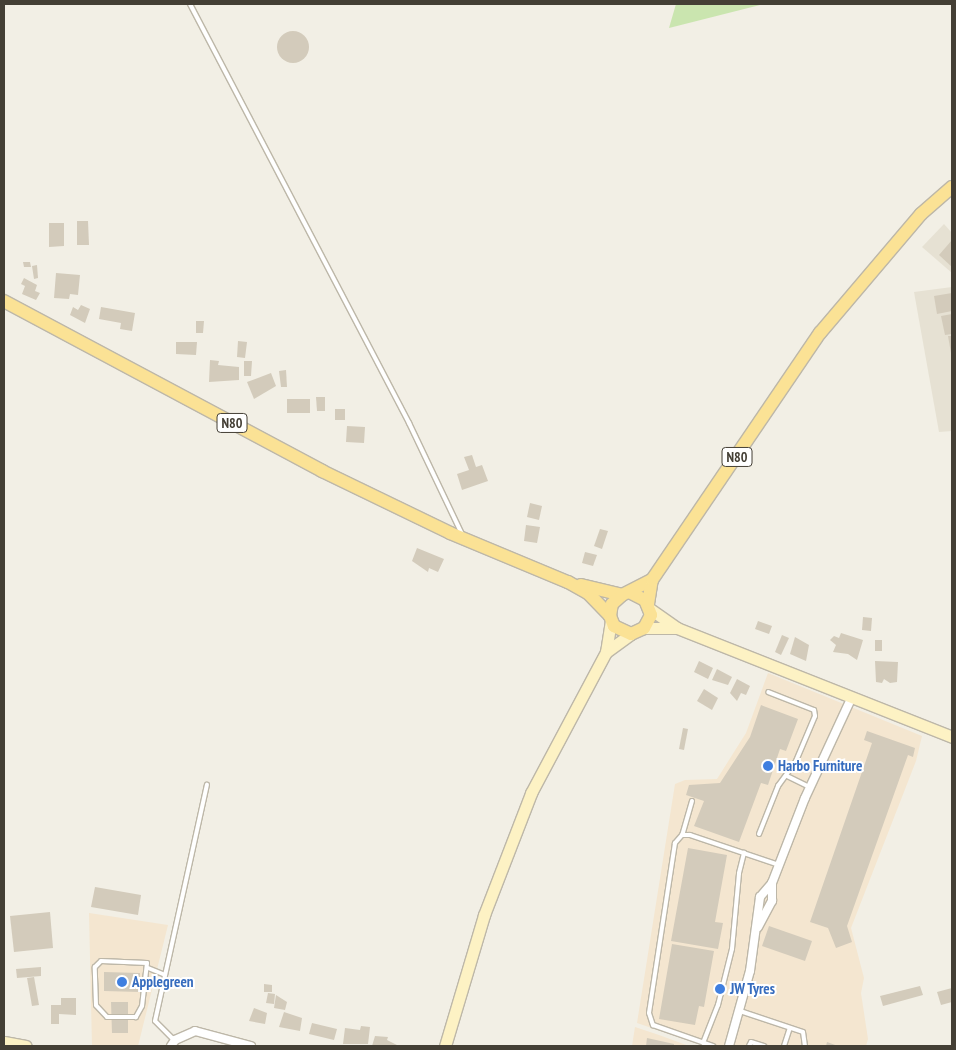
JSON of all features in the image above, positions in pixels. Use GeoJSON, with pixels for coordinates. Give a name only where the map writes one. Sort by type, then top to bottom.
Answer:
{"type":"FeatureCollection","features":[{"type":"Feature","properties":{"kind":"main road","name":"N80"},"geometry":{"type":"LineString","coordinates":[[611,619],[612,604],[652,580],[820,333],[921,214],[952,187]]}},
{"type":"Feature","properties":{"kind":"main road","name":"N80"},"geometry":{"type":"LineString","coordinates":[[4,301],[322,471],[464,539],[568,582],[588,593],[619,630],[630,634]]}},
{"type":"Feature","properties":{"kind":"main road","name":"N80"},"geometry":{"type":"LineString","coordinates":[[644,628],[650,620],[649,606],[652,580]]}},
{"type":"Feature","properties":{"kind":"main road","name":"N80"},"geometry":{"type":"LineString","coordinates":[[568,582],[641,596],[649,606]]}},
{"type":"Feature","properties":{"kind":"main road"},"geometry":{"type":"LineString","coordinates":[[649,606],[677,628],[952,737]]}},
{"type":"Feature","properties":{"kind":"main road"},"geometry":{"type":"LineString","coordinates":[[445,1046],[508,848],[560,733],[606,652],[611,619]]}},
{"type":"Feature","properties":{"kind":"main road"},"geometry":{"type":"LineString","coordinates":[[606,652],[630,634],[644,628],[677,628]]}},
{"type":"Feature","properties":{"kind":"main road"},"geometry":{"type":"LineString","coordinates":[[4,1042],[26,1046]]}},
{"type":"Feature","properties":{"kind":"street"},"geometry":{"type":"LineString","coordinates":[[729,1046],[740,1011],[757,929],[760,897],[772,882],[810,787],[851,698]]}},
{"type":"Feature","properties":{"kind":"street"},"geometry":{"type":"LineString","coordinates":[[757,929],[772,901],[772,882]]}},
{"type":"Feature","properties":{"kind":"street"},"geometry":{"type":"LineString","coordinates":[[173,1044],[195,1031],[251,1046]]}},
{"type":"Feature","properties":{"kind":"lane"},"geometry":{"type":"LineString","coordinates":[[190,4],[408,423],[464,539]]}},
{"type":"Feature","properties":{"kind":"lane"},"geometry":{"type":"LineString","coordinates":[[759,834],[778,786],[787,776],[815,716],[814,710],[768,692]]}},
{"type":"Feature","properties":{"kind":"lane"},"geometry":{"type":"LineString","coordinates":[[787,776],[810,787]]}},
{"type":"Feature","properties":{"kind":"lane"},"geometry":{"type":"LineString","coordinates":[[173,1044],[155,1021],[207,785]]}},
{"type":"Feature","properties":{"kind":"lane"},"geometry":{"type":"LineString","coordinates":[[692,801],[682,835],[675,843],[649,1013],[653,1025],[713,1046]]}},
{"type":"Feature","properties":{"kind":"lane"},"geometry":{"type":"LineString","coordinates":[[682,835],[779,865]]}},
{"type":"Feature","properties":{"kind":"lane"},"geometry":{"type":"LineString","coordinates":[[703,1043],[718,1006],[732,949],[739,873],[744,853]]}},
{"type":"Feature","properties":{"kind":"lane"},"geometry":{"type":"LineString","coordinates":[[101,961],[140,961],[147,963],[148,968],[142,1006],[136,1017],[107,1017],[96,1005],[95,967],[101,961]]}},
{"type":"Feature","properties":{"kind":"lane"},"geometry":{"type":"LineString","coordinates":[[148,968],[165,974]]}},
{"type":"Feature","properties":{"kind":"lane"},"geometry":{"type":"LineString","coordinates":[[740,1011],[803,1032],[805,1046]]}},
{"type":"Feature","properties":{"kind":"lane"},"geometry":{"type":"LineString","coordinates":[[784,1046],[790,1028]]}},
{"type":"Feature","properties":{"kind":"lane"},"geometry":{"type":"LineString","coordinates":[[749,1046],[751,1042],[764,1046]]}},
{"type":"Feature","properties":{"kind":"shaded area"},"geometry":{"type":"Polygon","coordinates":[[[944,224],[952,233],[952,273],[922,247],[944,224]]]}},
{"type":"Feature","properties":{"kind":"shaded area"},"geometry":{"type":"Polygon","coordinates":[[[952,287],[952,431],[939,432],[914,292],[952,287]]]}},
{"type":"Feature","properties":{"kind":"shaded area"},"geometry":{"type":"Polygon","coordinates":[[[768,673],[922,736],[916,761],[851,928],[864,978],[861,993],[868,1039],[866,1046],[705,1046],[637,1023],[675,784],[685,780],[717,779],[746,733],[768,673]]]}},
{"type":"Feature","properties":{"kind":"shaded area"},"geometry":{"type":"Polygon","coordinates":[[[89,913],[168,925],[138,1046],[92,1046],[89,913]]]}},
{"type":"Feature","properties":{"kind":"shaded area"},"geometry":{"type":"Polygon","coordinates":[[[635,1027],[659,1035],[689,1046],[632,1046],[635,1027]]]}},
{"type":"Feature","properties":{"kind":"green space"},"geometry":{"type":"Polygon","coordinates":[[[676,4],[764,4],[669,28],[676,4]]]}},
{"type":"Feature","properties":{"kind":"building"},"geometry":{"type":"Polygon","coordinates":[[[293,31],[305,35],[309,47],[305,59],[293,63],[281,59],[277,47],[281,35],[293,31]]]}},
{"type":"Feature","properties":{"kind":"building"},"geometry":{"type":"Polygon","coordinates":[[[77,221],[88,221],[89,245],[77,245],[77,221]]]}},
{"type":"Feature","properties":{"kind":"building"},"geometry":{"type":"Polygon","coordinates":[[[49,223],[64,223],[64,246],[49,247],[49,223]]]}},
{"type":"Feature","properties":{"kind":"building"},"geometry":{"type":"Polygon","coordinates":[[[952,240],[952,267],[939,255],[952,240]]]}},
{"type":"Feature","properties":{"kind":"building"},"geometry":{"type":"Polygon","coordinates":[[[23,262],[30,262],[31,267],[24,267],[23,262]]]}},
{"type":"Feature","properties":{"kind":"building"},"geometry":{"type":"Polygon","coordinates":[[[37,265],[38,278],[34,279],[32,266],[37,265]]]}},
{"type":"Feature","properties":{"kind":"building"},"geometry":{"type":"Polygon","coordinates":[[[56,273],[80,275],[78,295],[70,294],[69,299],[54,298],[56,273]]]}},
{"type":"Feature","properties":{"kind":"building"},"geometry":{"type":"Polygon","coordinates":[[[24,278],[37,285],[35,291],[40,293],[36,300],[22,294],[25,286],[21,284],[24,278]]]}},
{"type":"Feature","properties":{"kind":"building"},"geometry":{"type":"Polygon","coordinates":[[[952,293],[952,311],[937,314],[934,296],[952,293]]]}},
{"type":"Feature","properties":{"kind":"building"},"geometry":{"type":"Polygon","coordinates":[[[81,305],[90,309],[85,323],[70,315],[73,307],[78,310],[81,305]]]}},
{"type":"Feature","properties":{"kind":"building"},"geometry":{"type":"Polygon","coordinates":[[[101,307],[135,313],[132,331],[120,329],[121,323],[99,319],[101,307]]]}},
{"type":"Feature","properties":{"kind":"building"},"geometry":{"type":"Polygon","coordinates":[[[952,314],[952,334],[945,335],[941,316],[952,314]]]}},
{"type":"Feature","properties":{"kind":"building"},"geometry":{"type":"Polygon","coordinates":[[[196,321],[204,321],[203,333],[196,333],[196,321]]]}},
{"type":"Feature","properties":{"kind":"building"},"geometry":{"type":"Polygon","coordinates":[[[948,336],[952,336],[952,353],[951,353],[948,336]]]}},
{"type":"Feature","properties":{"kind":"building"},"geometry":{"type":"Polygon","coordinates":[[[238,341],[247,342],[245,358],[237,357],[238,341]]]}},
{"type":"Feature","properties":{"kind":"building"},"geometry":{"type":"Polygon","coordinates":[[[176,342],[197,342],[196,355],[176,354],[176,342]]]}},
{"type":"Feature","properties":{"kind":"building"},"geometry":{"type":"Polygon","coordinates":[[[210,360],[219,361],[218,365],[239,367],[239,380],[209,382],[210,360]]]}},
{"type":"Feature","properties":{"kind":"building"},"geometry":{"type":"Polygon","coordinates":[[[244,361],[252,361],[251,376],[244,376],[244,361]]]}},
{"type":"Feature","properties":{"kind":"building"},"geometry":{"type":"Polygon","coordinates":[[[286,370],[287,387],[281,387],[279,371],[286,370]]]}},
{"type":"Feature","properties":{"kind":"building"},"geometry":{"type":"Polygon","coordinates":[[[271,373],[276,386],[254,399],[247,382],[271,373]]]}},
{"type":"Feature","properties":{"kind":"building"},"geometry":{"type":"Polygon","coordinates":[[[316,397],[325,397],[325,411],[317,411],[316,397]]]}},
{"type":"Feature","properties":{"kind":"building"},"geometry":{"type":"Polygon","coordinates":[[[287,399],[310,399],[310,413],[287,413],[287,399]]]}},
{"type":"Feature","properties":{"kind":"building"},"geometry":{"type":"Polygon","coordinates":[[[335,409],[345,409],[345,420],[335,420],[335,409]]]}},
{"type":"Feature","properties":{"kind":"building"},"geometry":{"type":"Polygon","coordinates":[[[347,426],[365,427],[364,443],[346,442],[347,426]]]}},
{"type":"Feature","properties":{"kind":"building"},"geometry":{"type":"Polygon","coordinates":[[[472,455],[476,467],[482,465],[488,481],[462,490],[457,474],[469,470],[464,457],[472,455]]]}},
{"type":"Feature","properties":{"kind":"building"},"geometry":{"type":"Polygon","coordinates":[[[530,503],[542,506],[539,520],[527,517],[530,503]]]}},
{"type":"Feature","properties":{"kind":"building"},"geometry":{"type":"Polygon","coordinates":[[[526,525],[540,527],[537,543],[524,541],[526,525]]]}},
{"type":"Feature","properties":{"kind":"building"},"geometry":{"type":"Polygon","coordinates":[[[600,529],[608,531],[602,549],[594,546],[600,529]]]}},
{"type":"Feature","properties":{"kind":"building"},"geometry":{"type":"Polygon","coordinates":[[[417,548],[444,559],[438,572],[429,568],[428,572],[412,561],[417,548]]]}},
{"type":"Feature","properties":{"kind":"building"},"geometry":{"type":"Polygon","coordinates":[[[585,552],[597,555],[593,566],[582,563],[585,552]]]}},
{"type":"Feature","properties":{"kind":"building"},"geometry":{"type":"Polygon","coordinates":[[[863,617],[872,618],[871,631],[862,630],[863,617]]]}},
{"type":"Feature","properties":{"kind":"building"},"geometry":{"type":"Polygon","coordinates":[[[758,621],[772,626],[769,634],[755,629],[758,621]]]}},
{"type":"Feature","properties":{"kind":"building"},"geometry":{"type":"Polygon","coordinates":[[[841,633],[863,640],[857,660],[848,654],[833,652],[836,645],[830,640],[834,636],[839,638],[841,633]]]}},
{"type":"Feature","properties":{"kind":"building"},"geometry":{"type":"Polygon","coordinates":[[[782,635],[789,638],[781,655],[775,652],[782,635]]]}},
{"type":"Feature","properties":{"kind":"building"},"geometry":{"type":"Polygon","coordinates":[[[795,637],[809,645],[806,661],[790,654],[795,637]]]}},
{"type":"Feature","properties":{"kind":"building"},"geometry":{"type":"Polygon","coordinates":[[[875,640],[882,640],[882,651],[875,651],[875,640]]]}},
{"type":"Feature","properties":{"kind":"building"},"geometry":{"type":"Polygon","coordinates":[[[699,661],[713,668],[708,679],[694,672],[699,661]]]}},
{"type":"Feature","properties":{"kind":"building"},"geometry":{"type":"Polygon","coordinates":[[[875,661],[898,662],[897,682],[890,683],[884,679],[882,683],[876,682],[875,661]]]}},
{"type":"Feature","properties":{"kind":"building"},"geometry":{"type":"Polygon","coordinates":[[[717,669],[732,677],[728,685],[712,680],[717,669]]]}},
{"type":"Feature","properties":{"kind":"building"},"geometry":{"type":"Polygon","coordinates":[[[737,679],[750,686],[746,695],[741,693],[737,701],[730,693],[737,679]]]}},
{"type":"Feature","properties":{"kind":"building"},"geometry":{"type":"Polygon","coordinates":[[[704,689],[718,698],[712,710],[697,701],[704,689]]]}},
{"type":"Feature","properties":{"kind":"building"},"geometry":{"type":"Polygon","coordinates":[[[761,705],[798,719],[786,751],[780,749],[768,785],[761,783],[739,842],[694,826],[704,801],[686,795],[689,785],[720,783],[750,737],[761,705]]]}},
{"type":"Feature","properties":{"kind":"building"},"geometry":{"type":"Polygon","coordinates":[[[683,728],[688,729],[684,750],[679,749],[683,728]]]}},
{"type":"Feature","properties":{"kind":"building"},"geometry":{"type":"Polygon","coordinates":[[[867,731],[915,748],[913,757],[908,755],[847,926],[852,942],[836,948],[828,928],[810,922],[872,743],[864,740],[867,731]]]}},
{"type":"Feature","properties":{"kind":"building"},"geometry":{"type":"Polygon","coordinates":[[[688,848],[727,855],[715,922],[723,923],[718,949],[671,941],[688,848]]]}},
{"type":"Feature","properties":{"kind":"building"},"geometry":{"type":"Polygon","coordinates":[[[95,887],[141,895],[138,915],[91,907],[95,887]]]}},
{"type":"Feature","properties":{"kind":"building"},"geometry":{"type":"Polygon","coordinates":[[[50,912],[53,948],[14,952],[10,916],[50,912]]]}},
{"type":"Feature","properties":{"kind":"building"},"geometry":{"type":"Polygon","coordinates":[[[769,926],[812,941],[805,961],[762,946],[769,926]]]}},
{"type":"Feature","properties":{"kind":"building"},"geometry":{"type":"Polygon","coordinates":[[[672,944],[714,951],[704,1007],[699,1006],[695,1025],[659,1019],[672,944]]]}},
{"type":"Feature","properties":{"kind":"building"},"geometry":{"type":"Polygon","coordinates":[[[41,967],[41,976],[17,978],[16,969],[41,967]]]}},
{"type":"Feature","properties":{"kind":"building","name":"Applegreen"},"geometry":{"type":"Polygon","coordinates":[[[104,972],[140,973],[140,992],[104,991],[104,972]]]}},
{"type":"Feature","properties":{"kind":"building"},"geometry":{"type":"Polygon","coordinates":[[[34,977],[39,1005],[32,1006],[27,978],[34,977]]]}},
{"type":"Feature","properties":{"kind":"building"},"geometry":{"type":"Polygon","coordinates":[[[264,984],[272,985],[272,992],[264,992],[264,984]]]}},
{"type":"Feature","properties":{"kind":"building"},"geometry":{"type":"Polygon","coordinates":[[[920,986],[923,995],[883,1006],[880,996],[920,986]]]}},
{"type":"Feature","properties":{"kind":"building"},"geometry":{"type":"Polygon","coordinates":[[[952,988],[952,1002],[941,1005],[937,992],[952,988]]]}},
{"type":"Feature","properties":{"kind":"building"},"geometry":{"type":"Polygon","coordinates":[[[268,993],[275,994],[274,1004],[266,1003],[268,993]]]}},
{"type":"Feature","properties":{"kind":"building"},"geometry":{"type":"Polygon","coordinates":[[[276,995],[287,1002],[285,1010],[274,1008],[276,995]]]}},
{"type":"Feature","properties":{"kind":"building"},"geometry":{"type":"Polygon","coordinates":[[[61,998],[76,998],[76,1015],[59,1014],[59,1024],[51,1024],[51,1005],[61,1005],[61,998]]]}},
{"type":"Feature","properties":{"kind":"building"},"geometry":{"type":"Polygon","coordinates":[[[111,1002],[128,1002],[128,1033],[112,1033],[111,1002]]]}},
{"type":"Feature","properties":{"kind":"building"},"geometry":{"type":"Polygon","coordinates":[[[254,1008],[267,1013],[265,1024],[249,1021],[254,1008]]]}},
{"type":"Feature","properties":{"kind":"building"},"geometry":{"type":"Polygon","coordinates":[[[284,1012],[302,1018],[300,1031],[279,1027],[284,1012]]]}},
{"type":"Feature","properties":{"kind":"building"},"geometry":{"type":"Polygon","coordinates":[[[312,1023],[337,1029],[334,1040],[309,1034],[312,1023]]]}},
{"type":"Feature","properties":{"kind":"building"},"geometry":{"type":"Polygon","coordinates":[[[361,1026],[370,1027],[368,1044],[343,1044],[345,1028],[360,1030],[361,1026]]]}},
{"type":"Feature","properties":{"kind":"building"},"geometry":{"type":"Polygon","coordinates":[[[375,1036],[388,1037],[387,1040],[399,1046],[372,1046],[375,1036]]]}},
{"type":"Feature","properties":{"kind":"building"},"geometry":{"type":"Polygon","coordinates":[[[647,1038],[674,1044],[674,1046],[646,1046],[647,1038]]]}},
{"type":"Feature","properties":{"kind":"building"},"geometry":{"type":"Polygon","coordinates":[[[827,1042],[838,1046],[826,1046],[827,1042]]]}},
{"type":"Feature","properties":{"kind":"place","name":"Harbo Furniture"},"geometry":{"type":"Point","coordinates":[768,766]}},
{"type":"Feature","properties":{"kind":"place","name":"Applegreen"},"geometry":{"type":"Point","coordinates":[122,982]}},
{"type":"Feature","properties":{"kind":"place","name":"JW Tyres"},"geometry":{"type":"Point","coordinates":[720,989]}}]}
